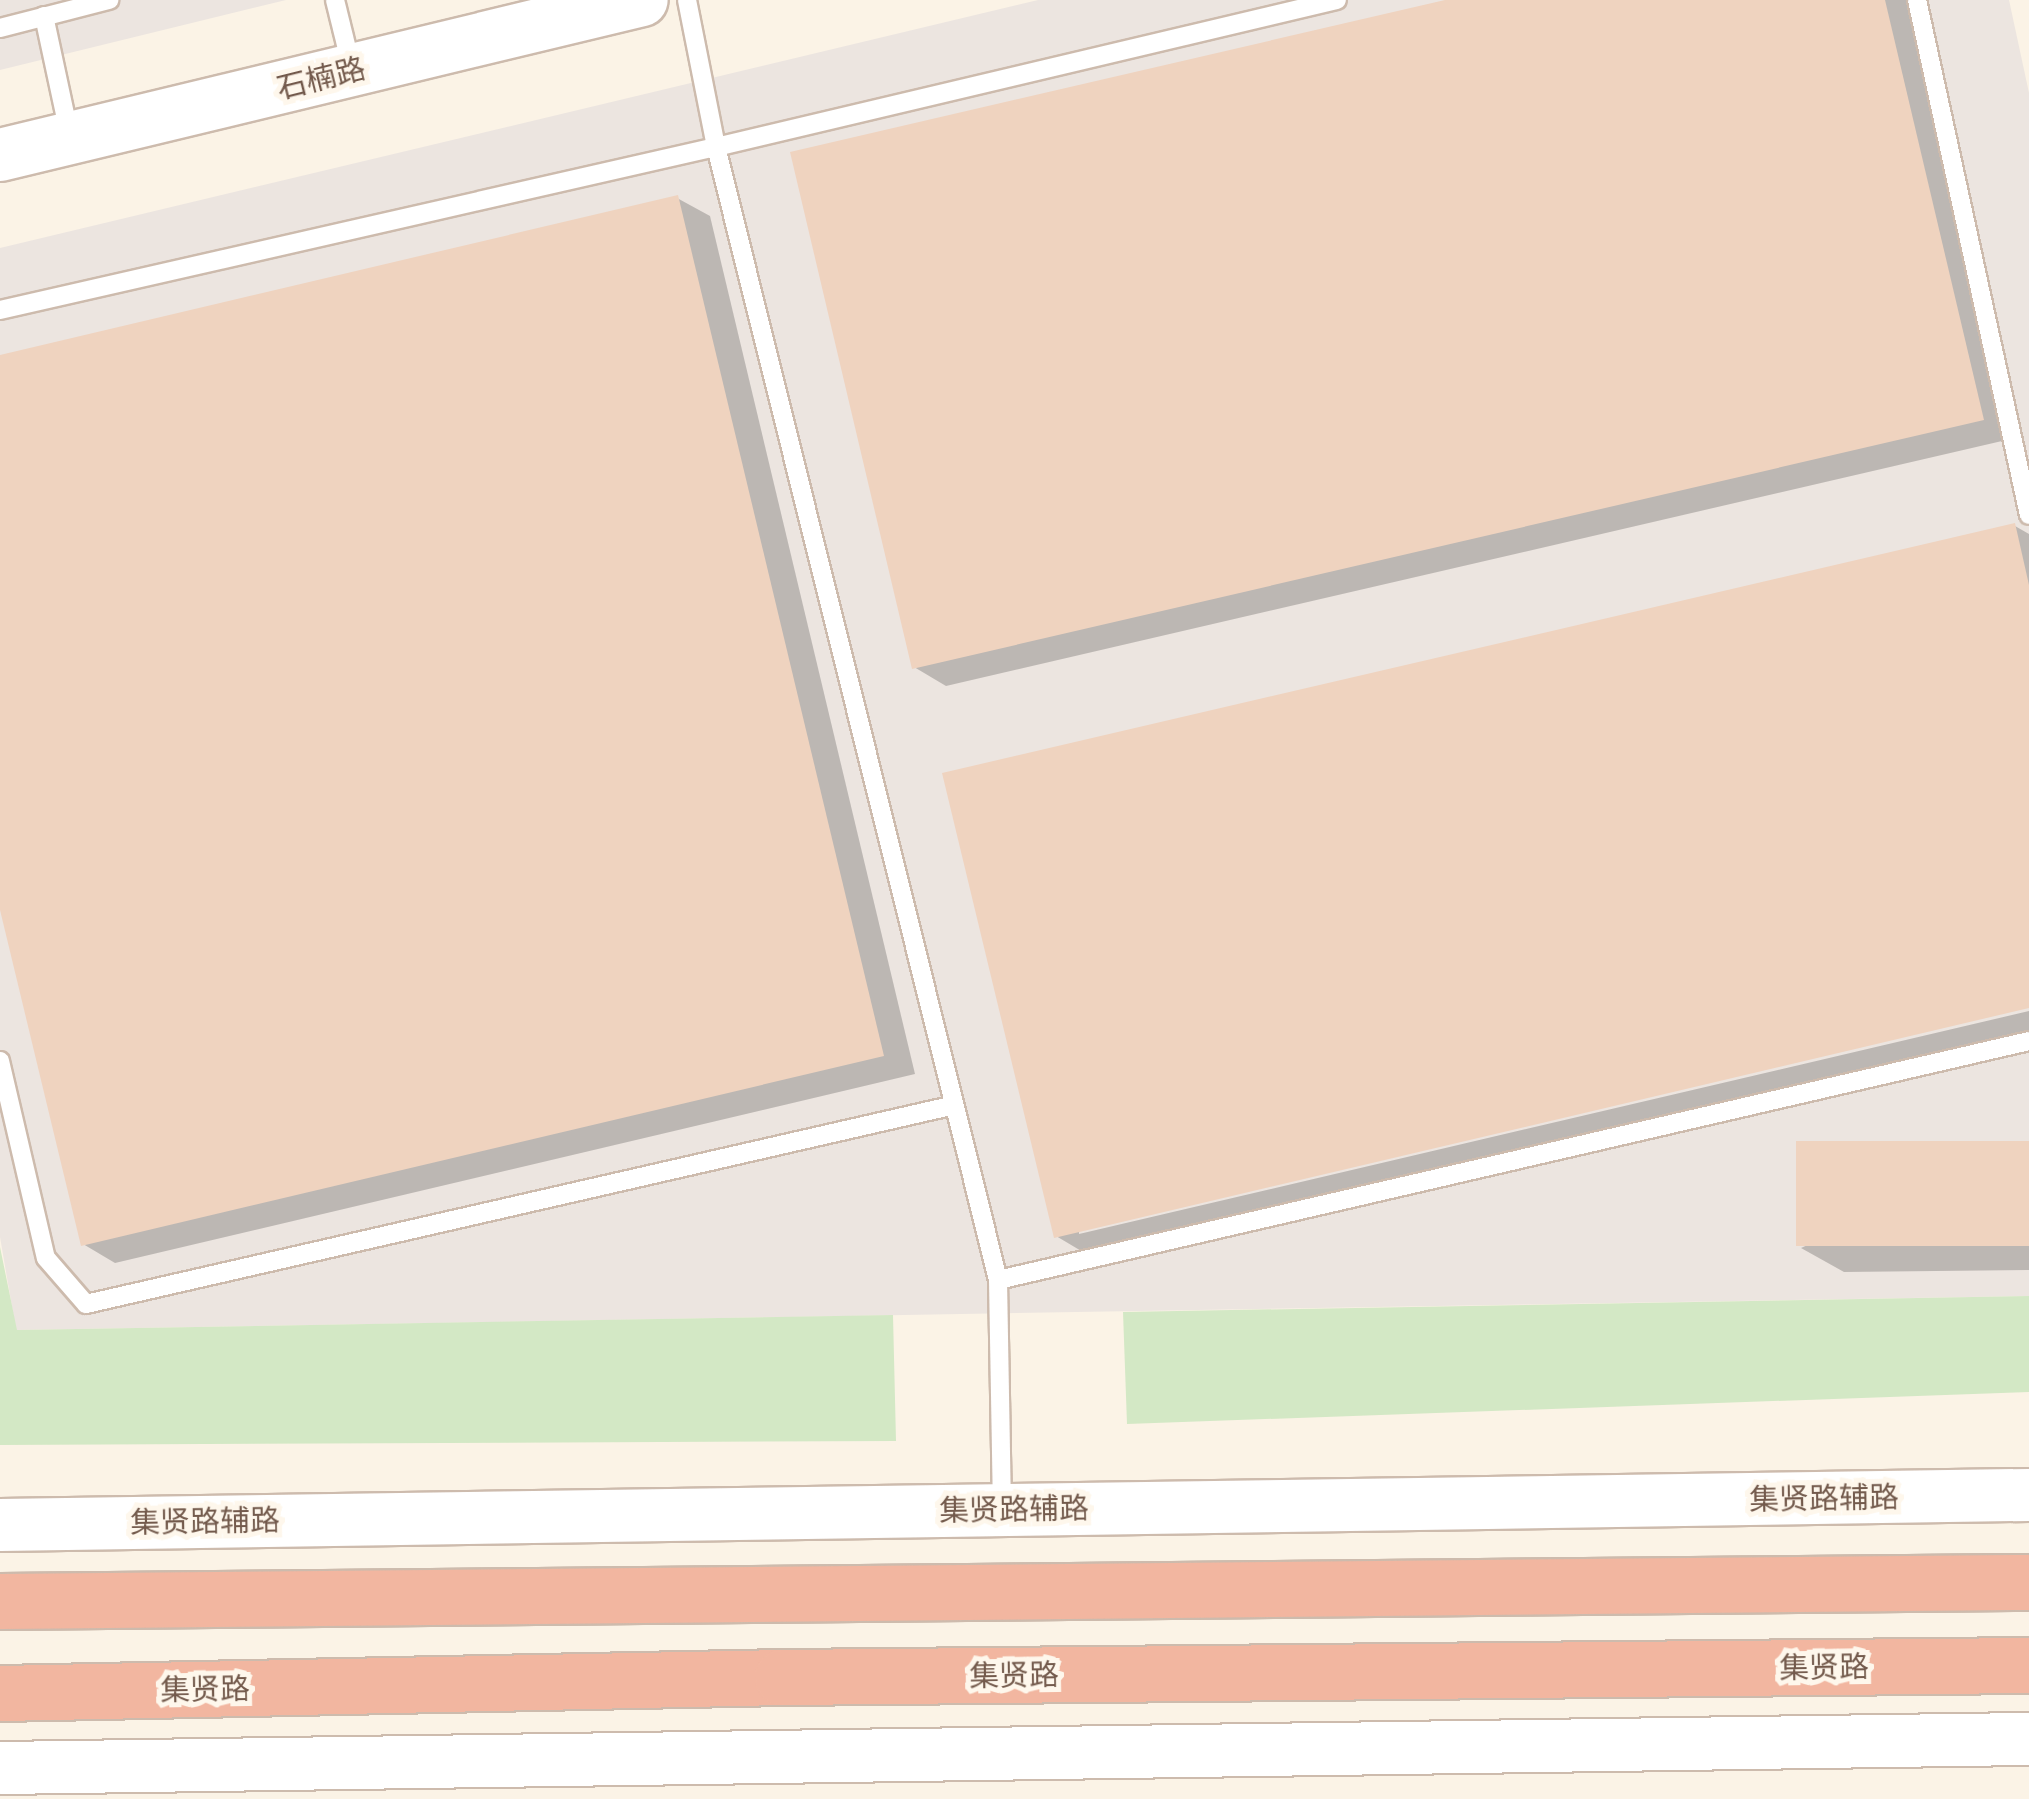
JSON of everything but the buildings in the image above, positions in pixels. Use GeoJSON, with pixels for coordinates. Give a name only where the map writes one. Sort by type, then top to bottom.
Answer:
{"type":"FeatureCollection","features":[{"type":"Feature","properties":{"kind":"highway"},"geometry":{"type":"LineString","coordinates":[[0,1601],[2029,1582]]}},
{"type":"Feature","properties":{"kind":"highway","name":"集贤路"},"geometry":{"type":"LineString","coordinates":[[0,1693],[762,1678],[2029,1665]]}},
{"type":"Feature","properties":{"kind":"street","name":"石楠路"},"geometry":{"type":"LineString","coordinates":[[0,155],[642,0]]}},
{"type":"Feature","properties":{"kind":"street","name":"集贤路辅路"},"geometry":{"type":"LineString","coordinates":[[0,1525],[2029,1495]]}},
{"type":"Feature","properties":{"kind":"street"},"geometry":{"type":"LineString","coordinates":[[0,1768],[2029,1739]]}},
{"type":"Feature","properties":{"kind":"lane"},"geometry":{"type":"LineString","coordinates":[[0,28],[109,0]]}},
{"type":"Feature","properties":{"kind":"lane"},"geometry":{"type":"LineString","coordinates":[[335,0],[352,70]]}},
{"type":"Feature","properties":{"kind":"lane"},"geometry":{"type":"LineString","coordinates":[[687,0],[716,147],[998,1280],[1002,1509]]}},
{"type":"Feature","properties":{"kind":"lane"},"geometry":{"type":"LineString","coordinates":[[0,310],[1337,0]]}},
{"type":"Feature","properties":{"kind":"lane"},"geometry":{"type":"LineString","coordinates":[[1917,0],[2029,515]]}},
{"type":"Feature","properties":{"kind":"lane"},"geometry":{"type":"LineString","coordinates":[[44,16],[70,138]]}},
{"type":"Feature","properties":{"kind":"lane"},"geometry":{"type":"LineString","coordinates":[[998,1280],[2029,1040]]}},
{"type":"Feature","properties":{"kind":"lane"},"geometry":{"type":"LineString","coordinates":[[0,1060],[46,1258],[86,1304],[955,1105]]}},
{"type":"Feature","properties":{"kind":"shaded area"},"geometry":{"type":"Polygon","coordinates":[[[0,0],[286,0],[0,70],[0,0]]]}},
{"type":"Feature","properties":{"kind":"shaded area"},"geometry":{"type":"Polygon","coordinates":[[[1038,0],[2009,0],[2029,93],[2029,1296],[16,1330],[0,1237],[0,248],[1038,0]]]}},
{"type":"Feature","properties":{"kind":"green space"},"geometry":{"type":"Polygon","coordinates":[[[0,1247],[17,1330],[893,1315],[896,1441],[0,1445],[0,1247]]]}},
{"type":"Feature","properties":{"kind":"green space"},"geometry":{"type":"Polygon","coordinates":[[[2029,1296],[2029,1392],[1127,1424],[1123,1312],[2029,1296]]]}}]}
